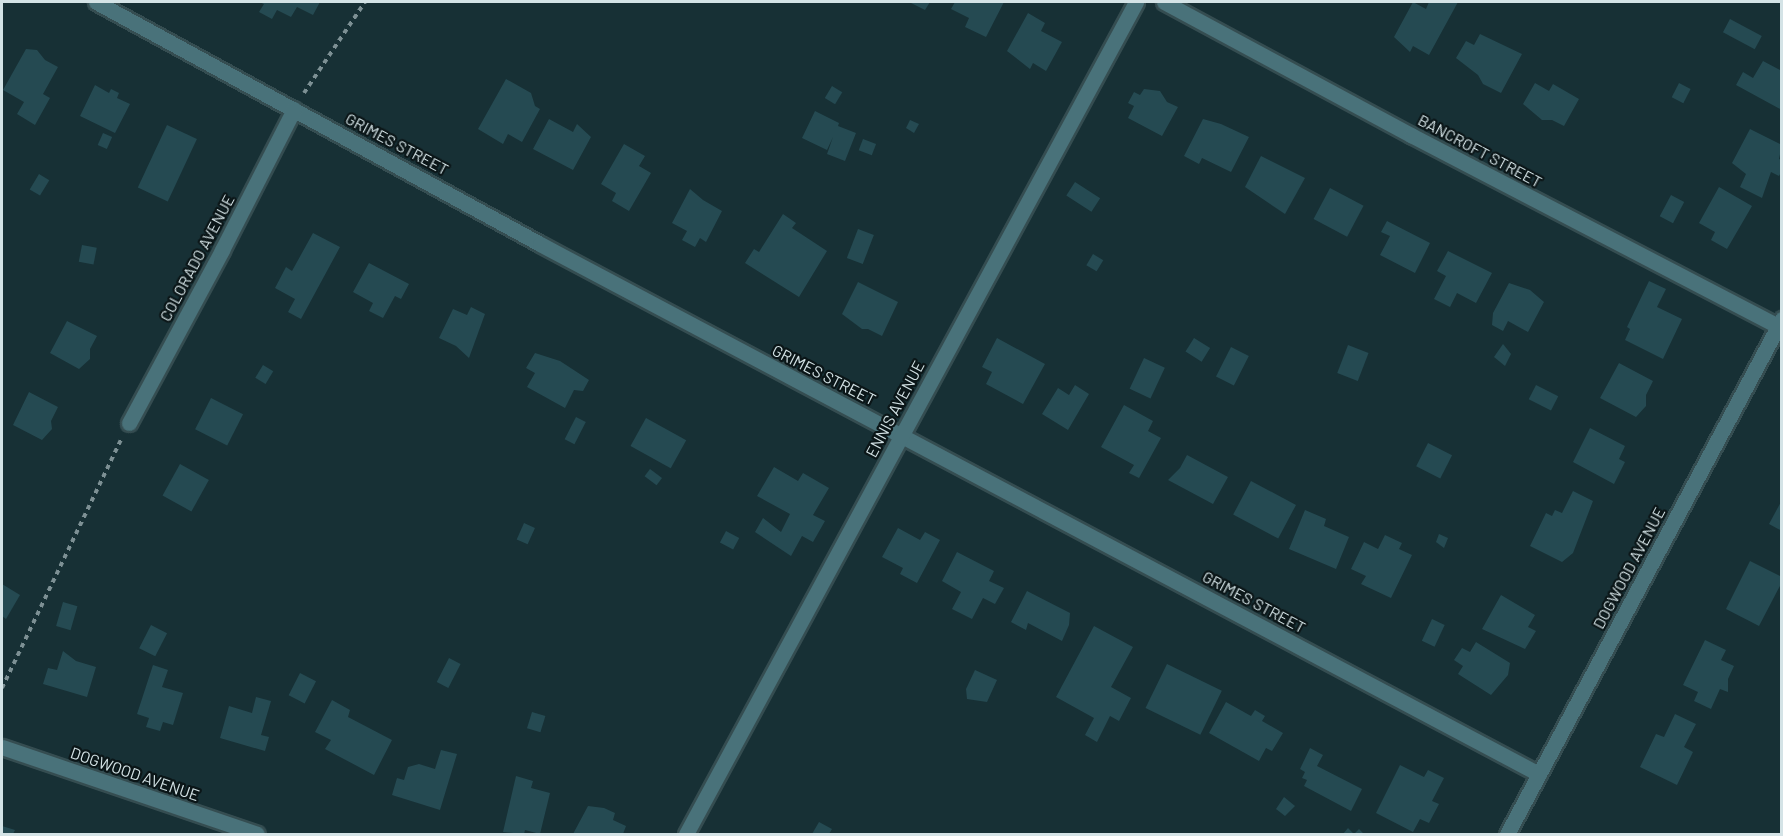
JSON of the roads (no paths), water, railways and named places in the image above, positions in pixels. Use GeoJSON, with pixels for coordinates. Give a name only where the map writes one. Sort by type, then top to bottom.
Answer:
{"type":"FeatureCollection","features":[{"type":"Feature","properties":{"kind":"street","name":"GRIMES STREET"},"geometry":{"type":"LineString","coordinates":[[96,2],[531,240],[1539,774]]}},
{"type":"Feature","properties":{"kind":"street","name":"ENNIS AVENUE"},"geometry":{"type":"LineString","coordinates":[[686,834],[1136,2]]}},
{"type":"Feature","properties":{"kind":"street","name":"BANCROFT STREET"},"geometry":{"type":"LineString","coordinates":[[1164,2],[1411,135],[1780,324]]}},
{"type":"Feature","properties":{"kind":"street","name":"COLORADO AVENUE"},"geometry":{"type":"LineString","coordinates":[[129,423],[222,250],[294,109]]}},
{"type":"Feature","properties":{"kind":"street","name":"DOGWOOD AVENUE"},"geometry":{"type":"LineString","coordinates":[[1507,834],[1780,324]]}},
{"type":"Feature","properties":{"kind":"street","name":"DOGWOOD AVENUE"},"geometry":{"type":"LineString","coordinates":[[2,747],[257,834]]}}]}
